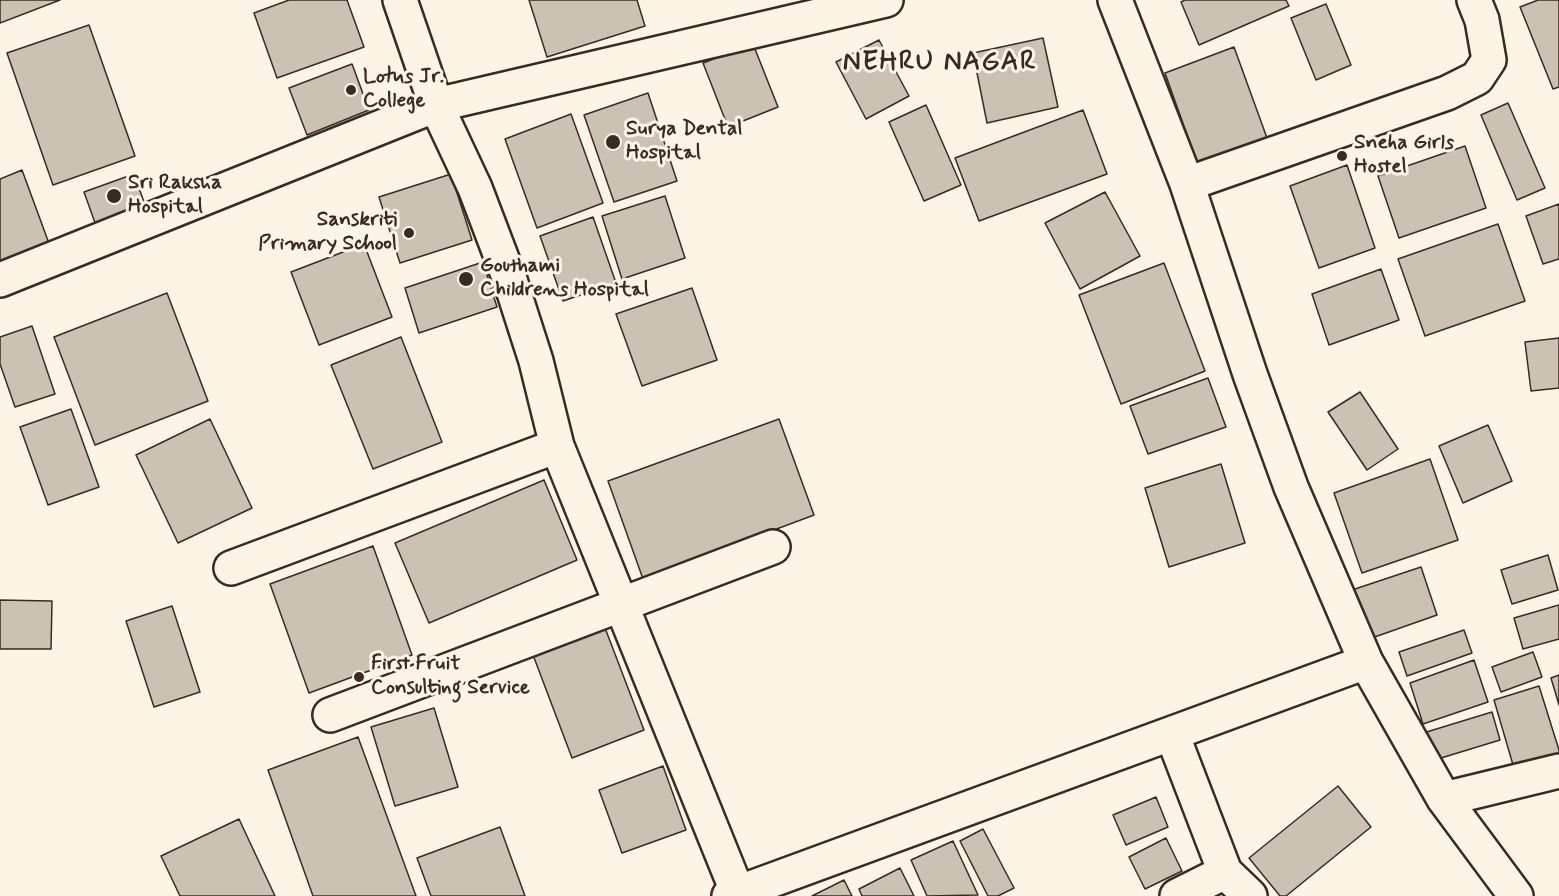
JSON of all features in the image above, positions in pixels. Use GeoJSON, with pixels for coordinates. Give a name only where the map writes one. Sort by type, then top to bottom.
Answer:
{"type":"FeatureCollection","features":[{"type":"Feature","properties":{"kind":"street"},"geometry":{"type":"LineString","coordinates":[[400,0],[436,105],[475,188],[510,280],[536,361],[557,446],[735,895],[1366,662]]}},
{"type":"Feature","properties":{"kind":"street"},"geometry":{"type":"LineString","coordinates":[[0,280],[436,105],[886,0]]}},
{"type":"Feature","properties":{"kind":"street"},"geometry":{"type":"LineString","coordinates":[[1115,0],[1186,184],[1291,487],[1366,662],[1444,799],[1516,896]]}},
{"type":"Feature","properties":{"kind":"street"},"geometry":{"type":"LineString","coordinates":[[1186,184],[1448,93],[1477,78],[1489,60],[1482,20],[1474,0]]}},
{"type":"Feature","properties":{"kind":"street"},"geometry":{"type":"LineString","coordinates":[[231,568],[557,446]]}},
{"type":"Feature","properties":{"kind":"street"},"geometry":{"type":"LineString","coordinates":[[330,715],[773,547]]}},
{"type":"Feature","properties":{"kind":"street"},"geometry":{"type":"LineString","coordinates":[[1172,734],[1225,872],[1251,896]]}},
{"type":"Feature","properties":{"kind":"street"},"geometry":{"type":"LineString","coordinates":[[1444,799],[1559,771]]}},
{"type":"Feature","properties":{"kind":"street"},"geometry":{"type":"LineString","coordinates":[[1177,896],[1225,872]]}},
{"type":"Feature","properties":{"kind":"building"},"geometry":{"type":"Polygon","coordinates":[[[0,0],[60,0],[0,23],[0,0]]]}},
{"type":"Feature","properties":{"kind":"building"},"geometry":{"type":"Polygon","coordinates":[[[289,0],[347,0],[364,47],[277,78],[254,13],[289,0]]]}},
{"type":"Feature","properties":{"kind":"building"},"geometry":{"type":"Polygon","coordinates":[[[529,0],[637,0],[645,26],[547,57],[529,0]]]}},
{"type":"Feature","properties":{"kind":"building"},"geometry":{"type":"Polygon","coordinates":[[[1185,0],[1286,0],[1289,6],[1199,45],[1181,2],[1185,0]]]}},
{"type":"Feature","properties":{"kind":"building"},"geometry":{"type":"Polygon","coordinates":[[[1538,0],[1559,0],[1559,87],[1553,89],[1520,7],[1538,0]]]}},
{"type":"Feature","properties":{"kind":"building"},"geometry":{"type":"Polygon","coordinates":[[[1326,4],[1351,65],[1316,80],[1291,18],[1326,4]]]}},
{"type":"Feature","properties":{"kind":"building"},"geometry":{"type":"Polygon","coordinates":[[[89,25],[135,156],[53,185],[7,53],[89,25]]]}},
{"type":"Feature","properties":{"kind":"building"},"geometry":{"type":"Polygon","coordinates":[[[1043,38],[1058,107],[987,123],[973,53],[1043,38]]]}},
{"type":"Feature","properties":{"kind":"building"},"geometry":{"type":"Polygon","coordinates":[[[879,40],[909,96],[866,119],[836,62],[879,40]]]}},
{"type":"Feature","properties":{"kind":"building"},"geometry":{"type":"Polygon","coordinates":[[[753,44],[778,107],[728,127],[703,63],[753,44]]]}},
{"type":"Feature","properties":{"kind":"building"},"geometry":{"type":"Polygon","coordinates":[[[1234,47],[1267,138],[1197,163],[1165,73],[1234,47]]]}},
{"type":"Feature","properties":{"kind":"building"},"geometry":{"type":"Polygon","coordinates":[[[352,64],[369,110],[307,135],[289,88],[352,64]]]}},
{"type":"Feature","properties":{"kind":"building"},"geometry":{"type":"Polygon","coordinates":[[[648,93],[677,181],[614,202],[584,115],[648,93]]]}},
{"type":"Feature","properties":{"kind":"building"},"geometry":{"type":"Polygon","coordinates":[[[1508,103],[1545,188],[1517,200],[1481,115],[1508,103]]]}},
{"type":"Feature","properties":{"kind":"building"},"geometry":{"type":"Polygon","coordinates":[[[926,105],[961,185],[924,201],[889,122],[926,105]]]}},
{"type":"Feature","properties":{"kind":"building"},"geometry":{"type":"Polygon","coordinates":[[[1083,110],[1107,174],[979,221],[955,158],[1083,110]]]}},
{"type":"Feature","properties":{"kind":"building"},"geometry":{"type":"Polygon","coordinates":[[[571,114],[603,203],[537,228],[505,139],[571,114]]]}},
{"type":"Feature","properties":{"kind":"building"},"geometry":{"type":"Polygon","coordinates":[[[1465,146],[1486,208],[1399,238],[1378,176],[1465,146]]]}},
{"type":"Feature","properties":{"kind":"building"},"geometry":{"type":"Polygon","coordinates":[[[1347,165],[1375,248],[1319,268],[1290,186],[1347,165]]]}},
{"type":"Feature","properties":{"kind":"building"},"geometry":{"type":"Polygon","coordinates":[[[22,170],[54,257],[0,277],[0,179],[22,170]]]}},
{"type":"Feature","properties":{"kind":"building"},"geometry":{"type":"Polygon","coordinates":[[[134,174],[149,216],[99,234],[84,192],[134,174]]]}},
{"type":"Feature","properties":{"kind":"building"},"geometry":{"type":"Polygon","coordinates":[[[451,174],[472,240],[400,263],[379,197],[451,174]]]}},
{"type":"Feature","properties":{"kind":"building"},"geometry":{"type":"Polygon","coordinates":[[[1105,192],[1140,256],[1080,289],[1045,223],[1105,192]]]}},
{"type":"Feature","properties":{"kind":"building"},"geometry":{"type":"Polygon","coordinates":[[[665,196],[685,258],[622,279],[602,216],[665,196]]]}},
{"type":"Feature","properties":{"kind":"building"},"geometry":{"type":"Polygon","coordinates":[[[1559,204],[1559,259],[1543,264],[1526,216],[1559,204]]]}},
{"type":"Feature","properties":{"kind":"building"},"geometry":{"type":"Polygon","coordinates":[[[593,217],[616,283],[563,301],[540,236],[593,217]]]}},
{"type":"Feature","properties":{"kind":"building"},"geometry":{"type":"Polygon","coordinates":[[[1498,224],[1525,301],[1425,336],[1398,259],[1498,224]]]}},
{"type":"Feature","properties":{"kind":"building"},"geometry":{"type":"Polygon","coordinates":[[[364,244],[392,317],[319,345],[291,272],[364,244]]]}},
{"type":"Feature","properties":{"kind":"building"},"geometry":{"type":"Polygon","coordinates":[[[483,262],[497,307],[419,333],[405,288],[483,262]]]}},
{"type":"Feature","properties":{"kind":"building"},"geometry":{"type":"Polygon","coordinates":[[[1164,263],[1205,371],[1121,404],[1079,295],[1164,263]]]}},
{"type":"Feature","properties":{"kind":"building"},"geometry":{"type":"Polygon","coordinates":[[[1381,269],[1399,320],[1329,345],[1312,294],[1381,269]]]}},
{"type":"Feature","properties":{"kind":"building"},"geometry":{"type":"Polygon","coordinates":[[[692,288],[717,360],[642,386],[616,314],[692,288]]]}},
{"type":"Feature","properties":{"kind":"building"},"geometry":{"type":"Polygon","coordinates":[[[167,293],[208,401],[95,445],[54,337],[167,293]]]}},
{"type":"Feature","properties":{"kind":"building"},"geometry":{"type":"Polygon","coordinates":[[[32,326],[55,394],[15,407],[0,364],[0,337],[32,326]]]}},
{"type":"Feature","properties":{"kind":"building"},"geometry":{"type":"Polygon","coordinates":[[[401,337],[442,442],[373,469],[331,365],[401,337]]]}},
{"type":"Feature","properties":{"kind":"building"},"geometry":{"type":"Polygon","coordinates":[[[1559,338],[1559,388],[1531,391],[1525,342],[1559,338]]]}},
{"type":"Feature","properties":{"kind":"building"},"geometry":{"type":"Polygon","coordinates":[[[1208,378],[1226,427],[1148,454],[1130,406],[1208,378]]]}},
{"type":"Feature","properties":{"kind":"building"},"geometry":{"type":"Polygon","coordinates":[[[1360,392],[1398,449],[1367,470],[1328,412],[1360,392]]]}},
{"type":"Feature","properties":{"kind":"building"},"geometry":{"type":"Polygon","coordinates":[[[71,409],[99,487],[48,505],[20,427],[71,409]]]}},
{"type":"Feature","properties":{"kind":"building"},"geometry":{"type":"Polygon","coordinates":[[[210,419],[252,508],[178,543],[136,455],[210,419]]]}},
{"type":"Feature","properties":{"kind":"building"},"geometry":{"type":"Polygon","coordinates":[[[779,419],[814,515],[643,579],[608,481],[779,419]]]}},
{"type":"Feature","properties":{"kind":"building"},"geometry":{"type":"Polygon","coordinates":[[[1488,425],[1512,481],[1463,503],[1439,446],[1488,425]]]}},
{"type":"Feature","properties":{"kind":"building"},"geometry":{"type":"Polygon","coordinates":[[[1430,459],[1458,540],[1362,573],[1334,493],[1430,459]]]}},
{"type":"Feature","properties":{"kind":"building"},"geometry":{"type":"Polygon","coordinates":[[[1221,464],[1245,543],[1169,567],[1145,488],[1221,464]]]}},
{"type":"Feature","properties":{"kind":"building"},"geometry":{"type":"Polygon","coordinates":[[[544,480],[577,560],[429,623],[395,543],[544,480]]]}},
{"type":"Feature","properties":{"kind":"building"},"geometry":{"type":"Polygon","coordinates":[[[373,546],[412,655],[309,693],[270,584],[373,546]]]}},
{"type":"Feature","properties":{"kind":"building"},"geometry":{"type":"Polygon","coordinates":[[[1548,555],[1558,590],[1512,604],[1501,570],[1548,555]]]}},
{"type":"Feature","properties":{"kind":"building"},"geometry":{"type":"Polygon","coordinates":[[[1421,567],[1437,615],[1369,639],[1352,590],[1421,567]]]}},
{"type":"Feature","properties":{"kind":"building"},"geometry":{"type":"Polygon","coordinates":[[[0,600],[52,601],[51,649],[0,649],[0,600]]]}},
{"type":"Feature","properties":{"kind":"building"},"geometry":{"type":"Polygon","coordinates":[[[1559,605],[1559,639],[1523,649],[1514,618],[1559,605]]]}},
{"type":"Feature","properties":{"kind":"building"},"geometry":{"type":"Polygon","coordinates":[[[172,606],[200,692],[154,707],[126,621],[172,606]]]}},
{"type":"Feature","properties":{"kind":"building"},"geometry":{"type":"Polygon","coordinates":[[[602,620],[644,730],[572,758],[530,647],[602,620]]]}},
{"type":"Feature","properties":{"kind":"building"},"geometry":{"type":"Polygon","coordinates":[[[1464,630],[1472,653],[1407,676],[1399,652],[1464,630]]]}},
{"type":"Feature","properties":{"kind":"building"},"geometry":{"type":"Polygon","coordinates":[[[1533,652],[1542,677],[1501,692],[1492,667],[1533,652]]]}},
{"type":"Feature","properties":{"kind":"building"},"geometry":{"type":"Polygon","coordinates":[[[1474,660],[1488,702],[1423,724],[1410,683],[1474,660]]]}},
{"type":"Feature","properties":{"kind":"building"},"geometry":{"type":"Polygon","coordinates":[[[1559,675],[1559,705],[1551,678],[1559,675]]]}},
{"type":"Feature","properties":{"kind":"building"},"geometry":{"type":"Polygon","coordinates":[[[1539,686],[1559,750],[1559,762],[1516,775],[1494,700],[1539,686]]]}},
{"type":"Feature","properties":{"kind":"building"},"geometry":{"type":"Polygon","coordinates":[[[434,708],[458,787],[395,806],[371,727],[434,708]]]}},
{"type":"Feature","properties":{"kind":"building"},"geometry":{"type":"Polygon","coordinates":[[[1492,712],[1500,740],[1428,762],[1420,734],[1492,712]]]}},
{"type":"Feature","properties":{"kind":"building"},"geometry":{"type":"Polygon","coordinates":[[[358,737],[416,896],[313,896],[268,770],[358,737]]]}},
{"type":"Feature","properties":{"kind":"building"},"geometry":{"type":"Polygon","coordinates":[[[663,766],[686,830],[622,853],[599,790],[663,766]]]}},
{"type":"Feature","properties":{"kind":"building"},"geometry":{"type":"Polygon","coordinates":[[[1338,786],[1371,827],[1286,896],[1280,896],[1249,858],[1338,786]]]}},
{"type":"Feature","properties":{"kind":"building"},"geometry":{"type":"Polygon","coordinates":[[[1156,797],[1168,827],[1126,845],[1113,815],[1156,797]]]}},
{"type":"Feature","properties":{"kind":"building"},"geometry":{"type":"Polygon","coordinates":[[[239,819],[275,896],[180,896],[161,856],[239,819]]]}},
{"type":"Feature","properties":{"kind":"building"},"geometry":{"type":"Polygon","coordinates":[[[500,827],[525,896],[431,896],[417,858],[500,827]]]}},
{"type":"Feature","properties":{"kind":"building"},"geometry":{"type":"Polygon","coordinates":[[[983,829],[1014,888],[998,896],[988,896],[960,841],[983,829]]]}},
{"type":"Feature","properties":{"kind":"building"},"geometry":{"type":"Polygon","coordinates":[[[1166,838],[1182,871],[1145,889],[1129,857],[1166,838]]]}},
{"type":"Feature","properties":{"kind":"building"},"geometry":{"type":"Polygon","coordinates":[[[953,841],[978,895],[927,896],[911,860],[953,841]]]}},
{"type":"Feature","properties":{"kind":"building"},"geometry":{"type":"Polygon","coordinates":[[[900,868],[914,896],[862,896],[859,889],[900,868]]]}},
{"type":"Feature","properties":{"kind":"building"},"geometry":{"type":"Polygon","coordinates":[[[844,880],[852,896],[812,896],[844,880]]]}},
{"type":"Feature","properties":{"kind":"place","name":"Lotus Jr. College"},"geometry":{"type":"Point","coordinates":[351,90]}},
{"type":"Feature","properties":{"kind":"place","name":"Surya Dental Hospital"},"geometry":{"type":"Point","coordinates":[613,142]}},
{"type":"Feature","properties":{"kind":"place","name":"Sneha Girls Hostel"},"geometry":{"type":"Point","coordinates":[1342,156]}},
{"type":"Feature","properties":{"kind":"place","name":"Sri Raksha Hospital"},"geometry":{"type":"Point","coordinates":[114,196]}},
{"type":"Feature","properties":{"kind":"place","name":"Sanskriti Primary School"},"geometry":{"type":"Point","coordinates":[409,233]}},
{"type":"Feature","properties":{"kind":"place","name":"Gouthami Childrens Hospital"},"geometry":{"type":"Point","coordinates":[466,279]}},
{"type":"Feature","properties":{"kind":"place","name":"First Fruit Consulting Service"},"geometry":{"type":"Point","coordinates":[359,677]}},
{"type":"Feature","properties":{"kind":"district","name":"NEHRU NAGAR"},"geometry":{"type":"Point","coordinates":[940,63]}}]}
